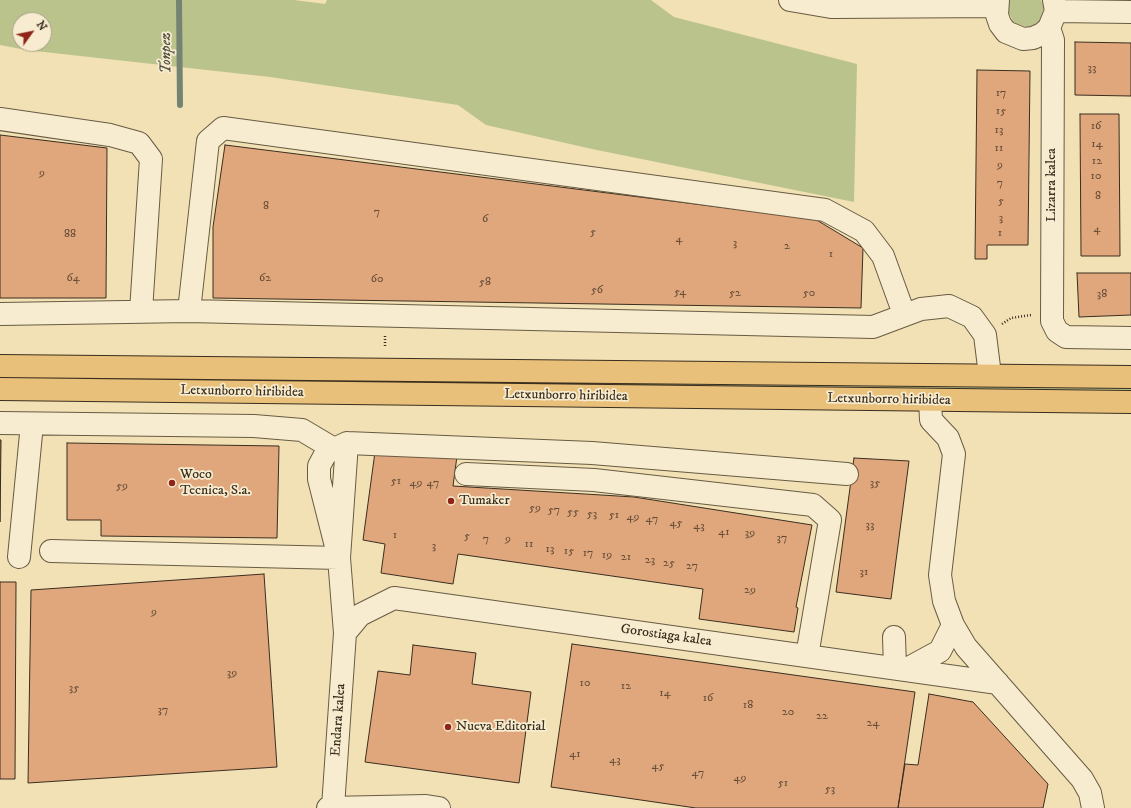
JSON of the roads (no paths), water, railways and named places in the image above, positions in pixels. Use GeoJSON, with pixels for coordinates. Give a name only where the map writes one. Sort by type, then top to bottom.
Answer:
{"type":"FeatureCollection","features":[{"type":"Feature","properties":{"kind":"main road","name":"Letxunborro hiribidea"},"geometry":{"type":"LineString","coordinates":[[0,366],[1131,377]]}},
{"type":"Feature","properties":{"kind":"main road","name":"Letxunborro hiribidea"},"geometry":{"type":"LineString","coordinates":[[0,389],[1131,402]]}},
{"type":"Feature","properties":{"kind":"street"},"geometry":{"type":"LineString","coordinates":[[790,0],[831,8],[997,3],[997,15],[1000,24],[1006,32],[1014,37],[1023,39],[1033,38],[1042,34],[1053,13],[1131,12]]}},
{"type":"Feature","properties":{"kind":"street","name":"Lizarra kalea"},"geometry":{"type":"LineString","coordinates":[[1053,13],[1052,321],[1057,331],[1066,337],[1131,338]]}},
{"type":"Feature","properties":{"kind":"street"},"geometry":{"type":"LineString","coordinates":[[0,119],[110,135],[139,143],[152,159],[141,311]]}},
{"type":"Feature","properties":{"kind":"street"},"geometry":{"type":"LineString","coordinates":[[189,311],[208,141],[222,128],[825,210],[864,231],[883,256],[904,314]]}},
{"type":"Feature","properties":{"kind":"street"},"geometry":{"type":"LineString","coordinates":[[0,314],[189,311],[873,327],[904,314],[921,309],[948,306],[972,318],[985,335],[990,363],[990,376]]}},
{"type":"Feature","properties":{"kind":"street"},"geometry":{"type":"LineString","coordinates":[[930,400],[931,420],[948,438],[954,454],[940,575],[944,601],[953,625],[966,647],[1082,779],[1090,793],[1093,808]]}},
{"type":"Feature","properties":{"kind":"street"},"geometry":{"type":"LineString","coordinates":[[0,423],[254,426],[302,430],[340,446],[592,454],[846,474]]}},
{"type":"Feature","properties":{"kind":"street"},"geometry":{"type":"LineString","coordinates":[[19,557],[32,424]]}},
{"type":"Feature","properties":{"kind":"street","name":"Endara kalea"},"geometry":{"type":"LineString","coordinates":[[331,808],[345,633],[339,558],[340,446]]}},
{"type":"Feature","properties":{"kind":"street"},"geometry":{"type":"LineString","coordinates":[[466,474],[594,480],[813,504],[830,520],[807,656]]}},
{"type":"Feature","properties":{"kind":"street"},"geometry":{"type":"LineString","coordinates":[[51,551],[339,558]]}},
{"type":"Feature","properties":{"kind":"street","name":"Gorostiaga kalea"},"geometry":{"type":"LineString","coordinates":[[345,633],[360,615],[394,598],[998,683]]}},
{"type":"Feature","properties":{"kind":"street"},"geometry":{"type":"LineString","coordinates":[[894,637],[900,669],[940,651],[953,625]]}},
{"type":"Feature","properties":{"kind":"street"},"geometry":{"type":"LineString","coordinates":[[331,808],[426,806],[439,808]]}},
{"type":"Feature","properties":{"kind":"waterway","name":"Tonpez"},"geometry":{"type":"LineString","coordinates":[[179,0],[180,105]]}},
{"type":"Feature","properties":{"kind":"place","name":"Woco Tecnica, S.a."},"geometry":{"type":"Point","coordinates":[172,483]}},
{"type":"Feature","properties":{"kind":"place","name":"Tumaker"},"geometry":{"type":"Point","coordinates":[451,501]}},
{"type":"Feature","properties":{"kind":"place","name":"Nueva Editorial"},"geometry":{"type":"Point","coordinates":[448,727]}}]}
